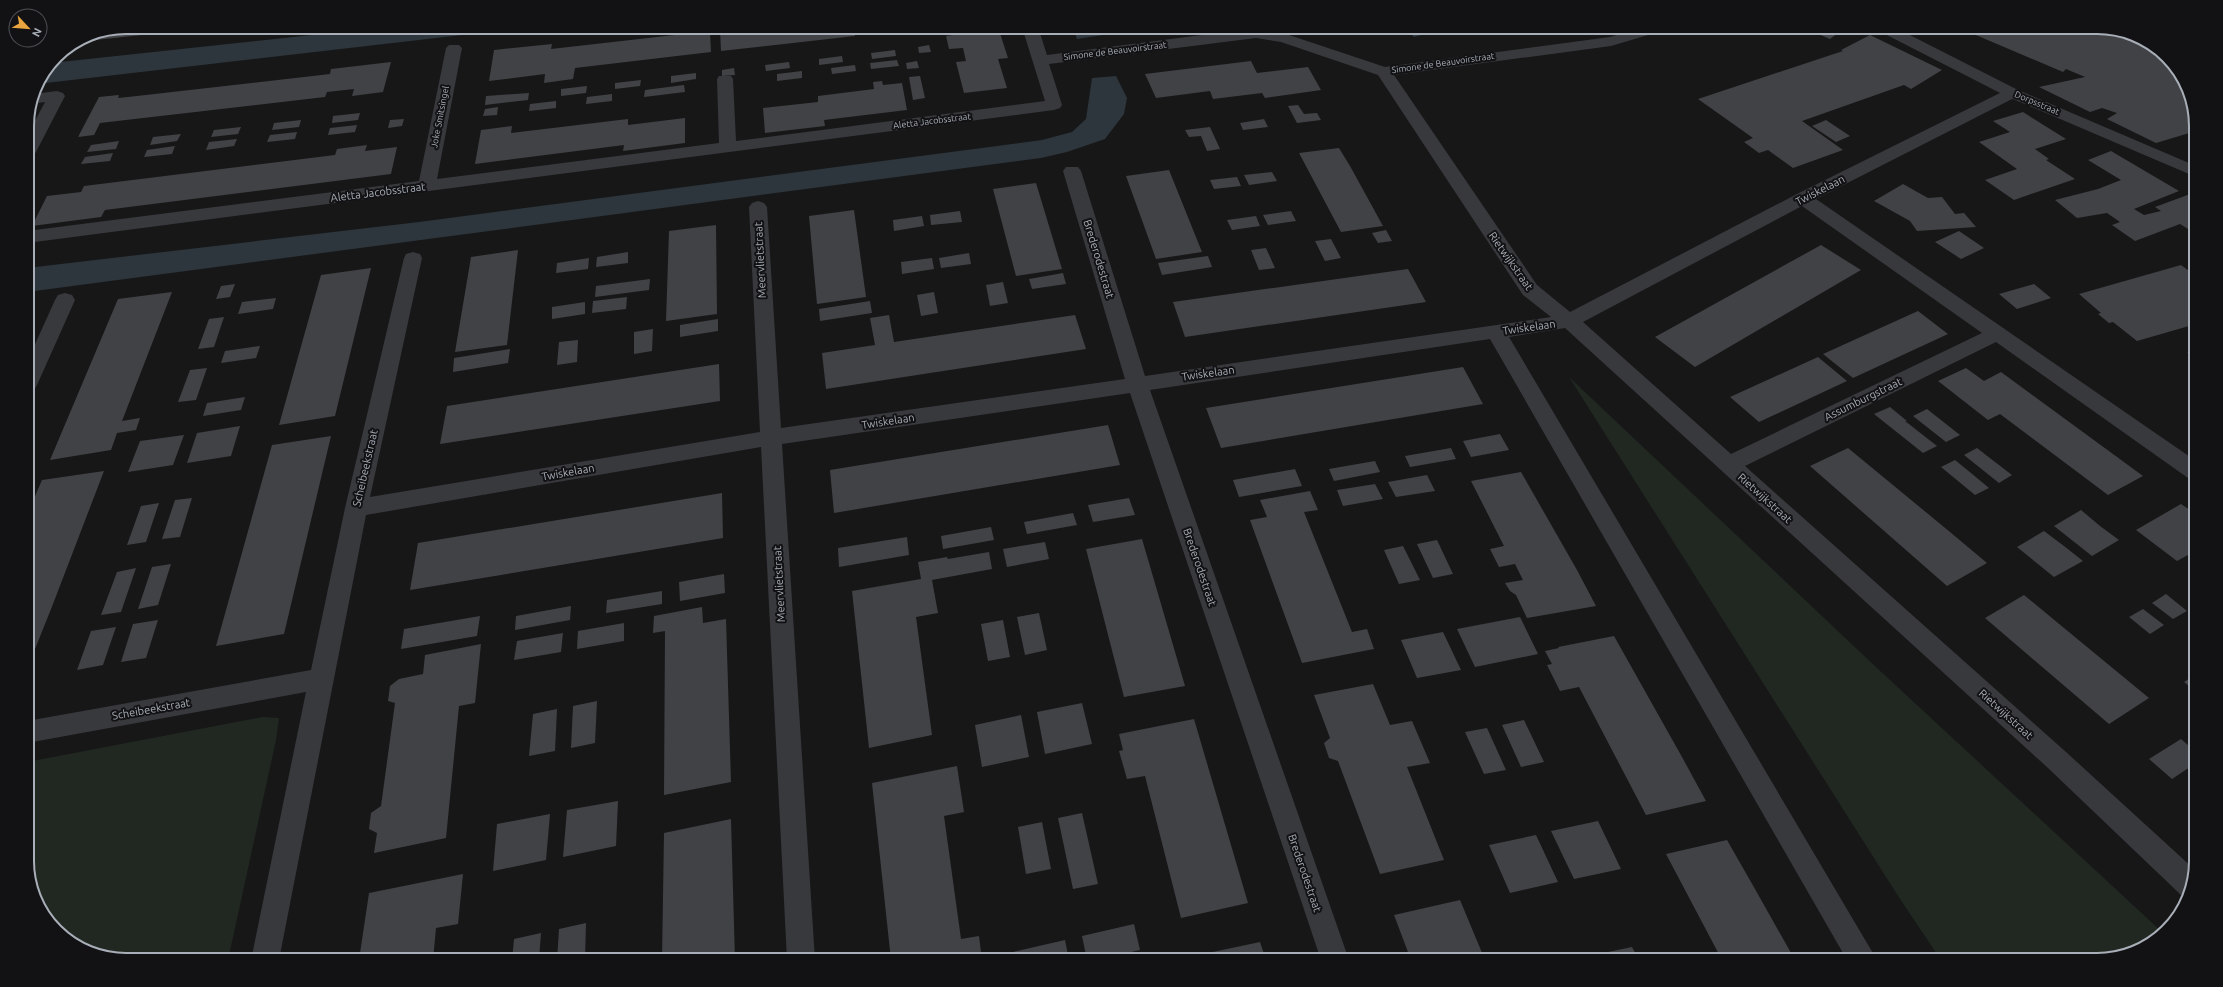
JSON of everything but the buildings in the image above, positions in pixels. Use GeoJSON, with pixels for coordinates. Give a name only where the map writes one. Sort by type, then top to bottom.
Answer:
{"type":"FeatureCollection","features":[{"type":"Feature","properties":{"kind":"street","name":"Aletta Jacobsstraat"},"geometry":{"type":"LineString","coordinates":[[34,236],[1054,105],[1032,34]]}},
{"type":"Feature","properties":{"kind":"street","name":"Simone de Beauvoirstraat"},"geometry":{"type":"LineString","coordinates":[[1040,61],[1248,34]]}},
{"type":"Feature","properties":{"kind":"street","name":"Simone de Beauvoirstraat"},"geometry":{"type":"LineString","coordinates":[[1262,34],[1284,38],[1384,72],[1611,41],[1636,34]]}},
{"type":"Feature","properties":{"kind":"street","name":"Dorpsstraat"},"geometry":{"type":"LineString","coordinates":[[1896,34],[2012,93],[2189,169]]}},
{"type":"Feature","properties":{"kind":"street","name":"Joke Smitsingel"},"geometry":{"type":"LineString","coordinates":[[427,186],[454,48]]}},
{"type":"Feature","properties":{"kind":"street","name":"Rietwijkstraat"},"geometry":{"type":"LineString","coordinates":[[1384,72],[1530,290],[1569,321],[2051,755],[2187,881]]}},
{"type":"Feature","properties":{"kind":"street"},"geometry":{"type":"LineString","coordinates":[[725,79],[728,147]]}},
{"type":"Feature","properties":{"kind":"street","name":"Twiskelaan"},"geometry":{"type":"LineString","coordinates":[[356,508],[770,438],[1137,383],[1569,321],[1804,198],[2012,93]]}},
{"type":"Feature","properties":{"kind":"street"},"geometry":{"type":"LineString","coordinates":[[34,139],[57,96],[38,98]]}},
{"type":"Feature","properties":{"kind":"street","name":"Brederodestraat"},"geometry":{"type":"LineString","coordinates":[[1072,171],[1137,383],[1333,953]]}},
{"type":"Feature","properties":{"kind":"street"},"geometry":{"type":"LineString","coordinates":[[1804,198],[2189,467]]}},
{"type":"Feature","properties":{"kind":"street","name":"Meervlietstraat"},"geometry":{"type":"LineString","coordinates":[[758,208],[801,953]]}},
{"type":"Feature","properties":{"kind":"street","name":"Scheibeekstraat"},"geometry":{"type":"LineString","coordinates":[[266,953],[356,508],[412,258]]}},
{"type":"Feature","properties":{"kind":"street"},"geometry":{"type":"LineString","coordinates":[[34,369],[65,300]]}},
{"type":"Feature","properties":{"kind":"street"},"geometry":{"type":"LineString","coordinates":[[1496,332],[1859,953]]}},
{"type":"Feature","properties":{"kind":"street","name":"Assumburgstraat"},"geometry":{"type":"LineString","coordinates":[[1728,465],[1998,333]]}},
{"type":"Feature","properties":{"kind":"street","name":"Scheibeekstraat"},"geometry":{"type":"LineString","coordinates":[[34,731],[322,679]]}},
{"type":"Feature","properties":{"kind":"shaded area"},"geometry":{"type":"Polygon","coordinates":[[[321,34],[471,34],[44,83],[60,62],[321,34]]]}},
{"type":"Feature","properties":{"kind":"shaded area"},"geometry":{"type":"Polygon","coordinates":[[[1075,34],[1103,35],[1077,39],[1075,34]]]}},
{"type":"Feature","properties":{"kind":"shaded area"},"geometry":{"type":"Polygon","coordinates":[[[1410,34],[1425,34],[1414,37],[1410,34]]]}},
{"type":"Feature","properties":{"kind":"shaded area"},"geometry":{"type":"Polygon","coordinates":[[[1116,76],[1127,98],[1124,114],[1105,139],[1067,152],[1041,158],[34,291],[34,267],[419,222],[1042,140],[1072,132],[1086,119],[1092,78],[1116,76]]]}},
{"type":"Feature","properties":{"kind":"shaded area"},"geometry":{"type":"Polygon","coordinates":[[[1569,377],[1877,668],[2159,929],[2138,944],[2121,950],[2109,952],[1936,953],[1900,899],[1569,377]]]}},
{"type":"Feature","properties":{"kind":"shaded area"},"geometry":{"type":"Polygon","coordinates":[[[263,717],[279,718],[276,740],[230,953],[120,953],[102,950],[80,941],[61,926],[46,907],[37,885],[34,867],[34,761],[263,717]]]}}]}
